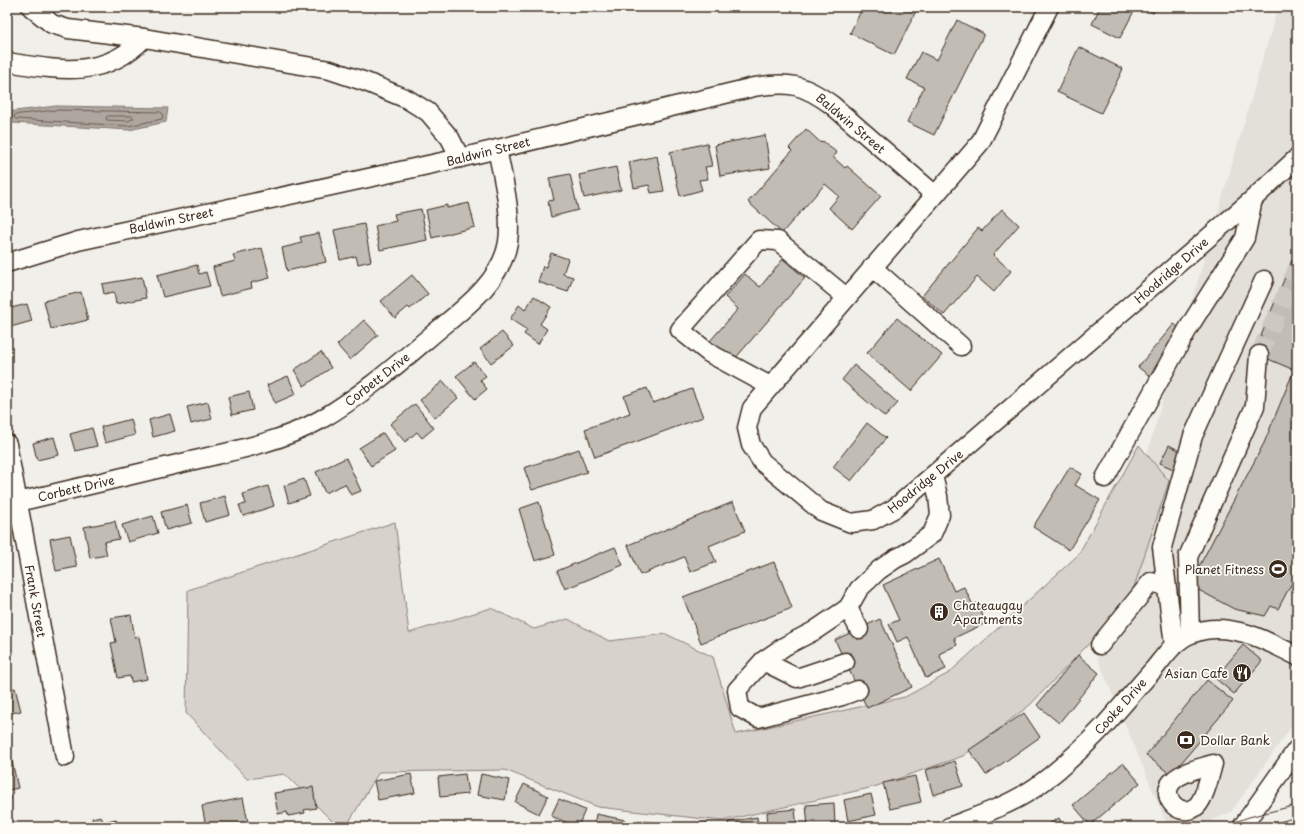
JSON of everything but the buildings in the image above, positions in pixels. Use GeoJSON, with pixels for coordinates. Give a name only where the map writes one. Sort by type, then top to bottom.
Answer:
{"type":"FeatureCollection","features":[{"type":"Feature","properties":{"kind":"street"},"geometry":{"type":"LineString","coordinates":[[30,7],[52,24],[68,29],[144,38],[330,70],[366,82],[407,99],[428,112],[450,138],[460,158]]}},
{"type":"Feature","properties":{"kind":"street","name":"Hoodridge Drive"},"geometry":{"type":"LineString","coordinates":[[1049,7],[980,143],[752,408],[747,428],[751,445],[762,462],[821,511],[851,522],[873,520],[895,508],[1253,199],[1297,158]]}},
{"type":"Feature","properties":{"kind":"street"},"geometry":{"type":"LineString","coordinates":[[7,62],[66,69],[95,68],[115,61],[131,52],[144,38]]}},
{"type":"Feature","properties":{"kind":"street","name":"Baldwin Street"},"geometry":{"type":"LineString","coordinates":[[7,263],[78,241],[460,158],[775,83],[795,85],[815,92],[832,105],[935,195]]}},
{"type":"Feature","properties":{"kind":"street","name":"Corbett Drive"},"geometry":{"type":"LineString","coordinates":[[18,502],[220,454],[285,436],[319,421],[354,400],[450,321],[485,288],[500,266],[508,243],[508,216],[496,149]]}},
{"type":"Feature","properties":{"kind":"street"},"geometry":{"type":"LineString","coordinates":[[1105,478],[1189,327],[1246,238],[1253,199]]}},
{"type":"Feature","properties":{"kind":"street"},"geometry":{"type":"LineString","coordinates":[[770,386],[709,353],[680,330],[759,240],[778,241],[846,297]]}},
{"type":"Feature","properties":{"kind":"street"},"geometry":{"type":"LineString","coordinates":[[872,267],[961,346]]}},
{"type":"Feature","properties":{"kind":"street"},"geometry":{"type":"LineString","coordinates":[[1174,645],[1162,547],[1193,436],[1264,280]]}},
{"type":"Feature","properties":{"kind":"street"},"geometry":{"type":"LineString","coordinates":[[1190,634],[1188,557],[1255,406],[1259,355]]}},
{"type":"Feature","properties":{"kind":"street","name":"Frank Street"},"geometry":{"type":"LineString","coordinates":[[7,444],[65,757]]}},
{"type":"Feature","properties":{"kind":"street"},"geometry":{"type":"LineString","coordinates":[[858,690],[842,696],[758,718],[740,708],[737,690],[763,661],[786,646],[814,631],[848,608],[859,590],[879,570],[895,559],[906,554],[932,534],[940,515],[938,496],[933,476]]}},
{"type":"Feature","properties":{"kind":"street"},"geometry":{"type":"LineString","coordinates":[[1100,645],[1152,582],[1166,586]]}},
{"type":"Feature","properties":{"kind":"street"},"geometry":{"type":"LineString","coordinates":[[848,608],[858,629]]}},
{"type":"Feature","properties":{"kind":"street","name":"Cooke Drive"},"geometry":{"type":"LineString","coordinates":[[948,827],[988,813],[1036,787],[1072,759],[1174,645],[1190,634],[1213,628],[1237,631],[1277,646],[1297,656]]}},
{"type":"Feature","properties":{"kind":"street"},"geometry":{"type":"LineString","coordinates":[[763,661],[797,678],[845,662]]}},
{"type":"Feature","properties":{"kind":"street"},"geometry":{"type":"LineString","coordinates":[[1242,827],[1297,749]]}},
{"type":"Feature","properties":{"kind":"shaded area"},"geometry":{"type":"Polygon","coordinates":[[[1278,7],[1297,7],[1297,719],[1231,812],[1195,827],[1168,827],[1089,638],[1132,505],[1278,7]]]}},
{"type":"Feature","properties":{"kind":"shaded area"},"geometry":{"type":"Polygon","coordinates":[[[1139,445],[1169,481],[1129,602],[1030,705],[963,756],[874,787],[722,821],[598,807],[505,770],[379,772],[346,827],[338,827],[285,774],[247,779],[186,713],[188,590],[395,522],[409,633],[491,608],[534,629],[568,619],[609,641],[666,634],[713,657],[736,734],[905,697],[949,673],[1078,555],[1139,445]]]}},
{"type":"Feature","properties":{"kind":"water"},"geometry":{"type":"Polygon","coordinates":[[[56,106],[168,108],[166,122],[129,130],[13,123],[7,115],[7,112],[56,106]]]}},
{"type":"Feature","properties":{"kind":"tunnel"},"geometry":{"type":"LineString","coordinates":[[1259,355],[1297,268]]}},
{"type":"Feature","properties":{"kind":"tram line"},"geometry":{"type":"LineString","coordinates":[[1221,827],[1249,817],[1297,805]]}},
{"type":"Feature","properties":{"kind":"tram line"},"geometry":{"type":"LineString","coordinates":[[1261,827],[1297,817]]}},
{"type":"Feature","properties":{"kind":"place","name":"Planet Fitness"},"geometry":{"type":"Point","coordinates":[1278,569]}},
{"type":"Feature","properties":{"kind":"place","name":"Chateaugay Apartments"},"geometry":{"type":"Point","coordinates":[939,612]}},
{"type":"Feature","properties":{"kind":"place","name":"Asian Cafe"},"geometry":{"type":"Point","coordinates":[1242,673]}},
{"type":"Feature","properties":{"kind":"place","name":"Dollar Bank"},"geometry":{"type":"Point","coordinates":[1186,740]}}]}
